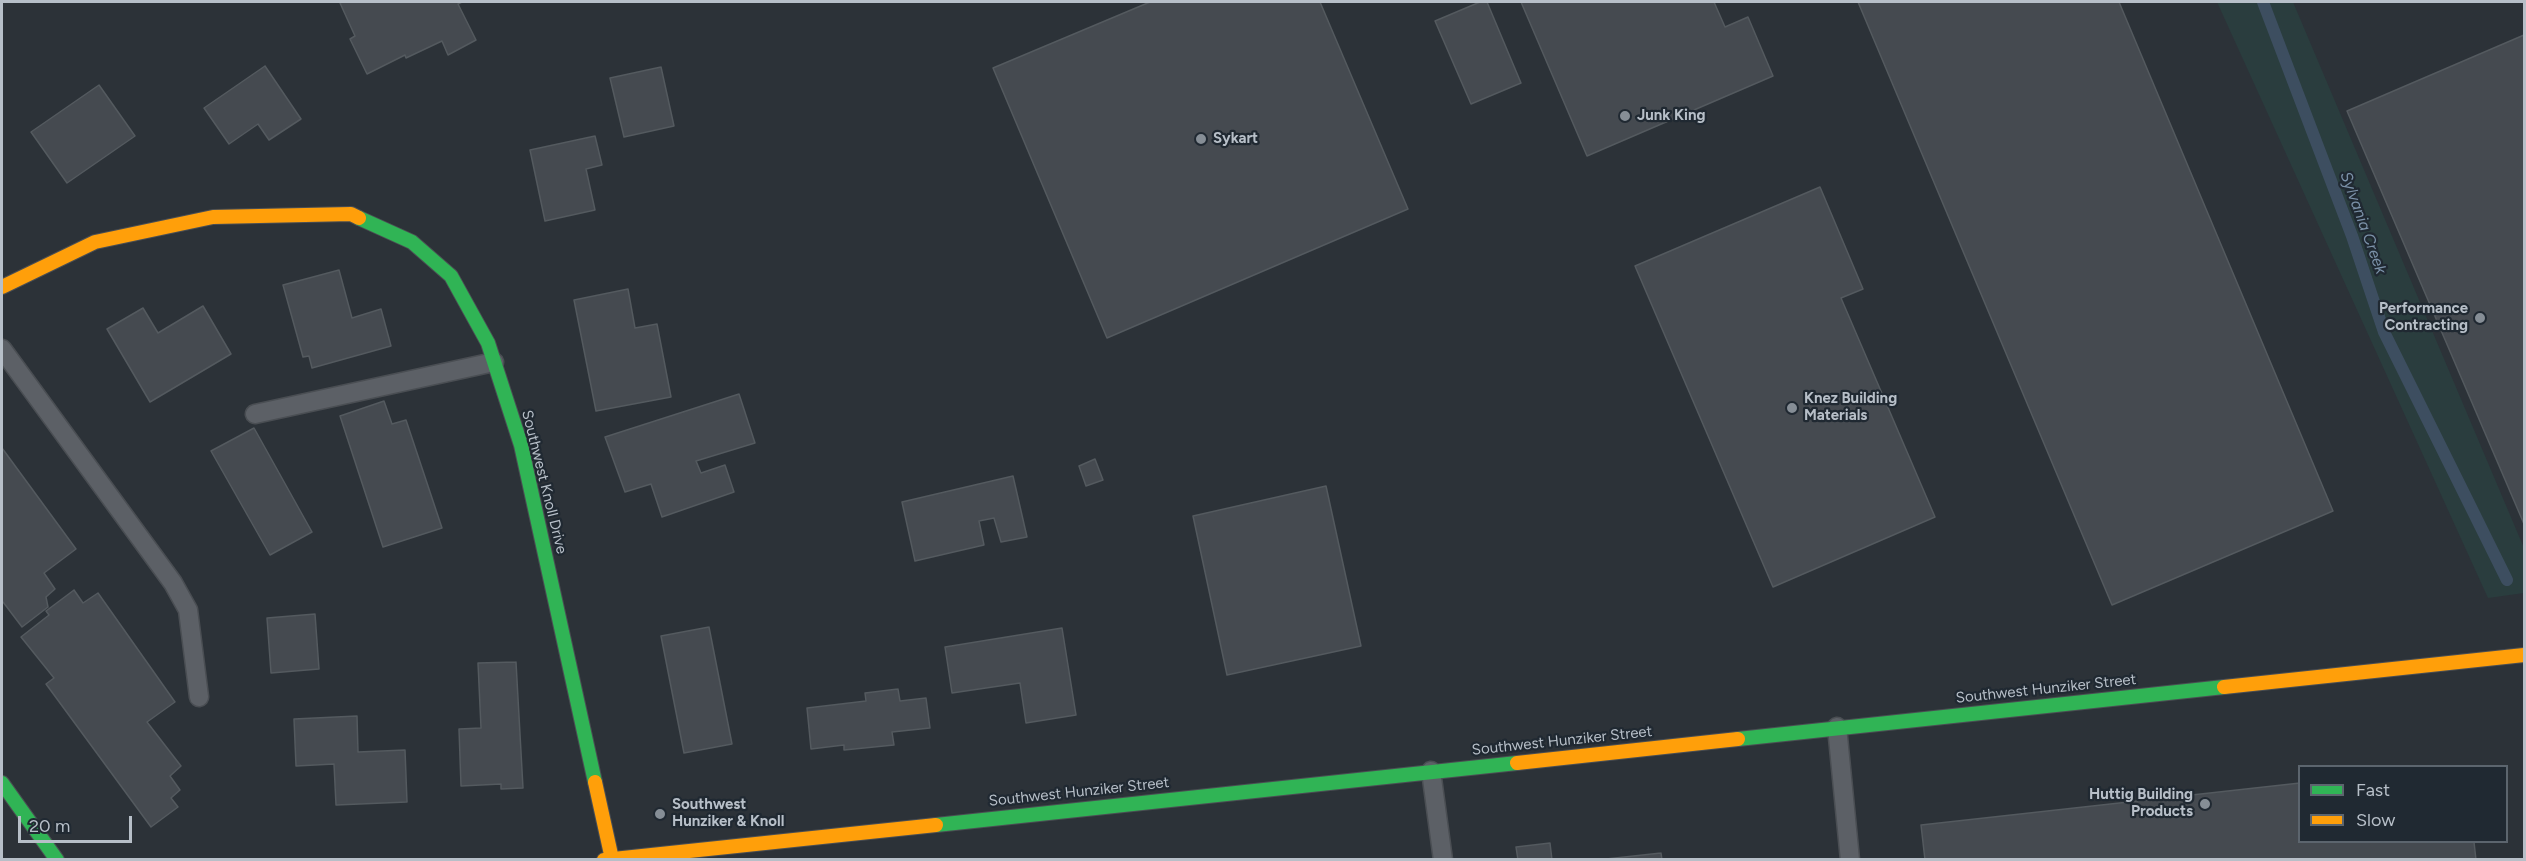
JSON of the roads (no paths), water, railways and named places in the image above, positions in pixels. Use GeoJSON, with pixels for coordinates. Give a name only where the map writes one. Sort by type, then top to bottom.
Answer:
{"type":"FeatureCollection","features":[{"type":"Feature","properties":{"kind":"street","name":"Southwest Knoll Drive"},"geometry":{"type":"LineString","coordinates":[[2,287],[95,242],[213,217],[351,214],[412,242],[452,276],[488,343],[521,445],[612,859]]}},
{"type":"Feature","properties":{"kind":"street","name":"Southwest Hunziker Street"},"geometry":{"type":"LineString","coordinates":[[604,860],[2524,655]]}},
{"type":"Feature","properties":{"kind":"street"},"geometry":{"type":"LineString","coordinates":[[2,783],[57,860]]}},
{"type":"Feature","properties":{"kind":"lane"},"geometry":{"type":"LineString","coordinates":[[2,349],[173,583],[188,610],[199,697]]}},
{"type":"Feature","properties":{"kind":"lane"},"geometry":{"type":"LineString","coordinates":[[255,414],[494,362]]}},
{"type":"Feature","properties":{"kind":"lane"},"geometry":{"type":"LineString","coordinates":[[1837,728],[1850,860]]}},
{"type":"Feature","properties":{"kind":"lane"},"geometry":{"type":"LineString","coordinates":[[1431,771],[1443,860]]}},
{"type":"Feature","properties":{"kind":"waterway","name":"Sylvania Creek"},"geometry":{"type":"LineString","coordinates":[[2263,2],[2352,236],[2384,332],[2507,580]]}},
{"type":"Feature","properties":{"kind":"place","name":"Junk King"},"geometry":{"type":"Point","coordinates":[1625,116]}},
{"type":"Feature","properties":{"kind":"place","name":"Sykart"},"geometry":{"type":"Point","coordinates":[1201,139]}},
{"type":"Feature","properties":{"kind":"place","name":"Performance Contracting"},"geometry":{"type":"Point","coordinates":[2480,318]}},
{"type":"Feature","properties":{"kind":"place","name":"Knez Building Materials"},"geometry":{"type":"Point","coordinates":[1792,408]}},
{"type":"Feature","properties":{"kind":"place","name":"Huttig Building Products"},"geometry":{"type":"Point","coordinates":[2205,804]}},
{"type":"Feature","properties":{"kind":"place","name":"Southwest Hunziker & Knoll"},"geometry":{"type":"Point","coordinates":[660,814]}}]}
